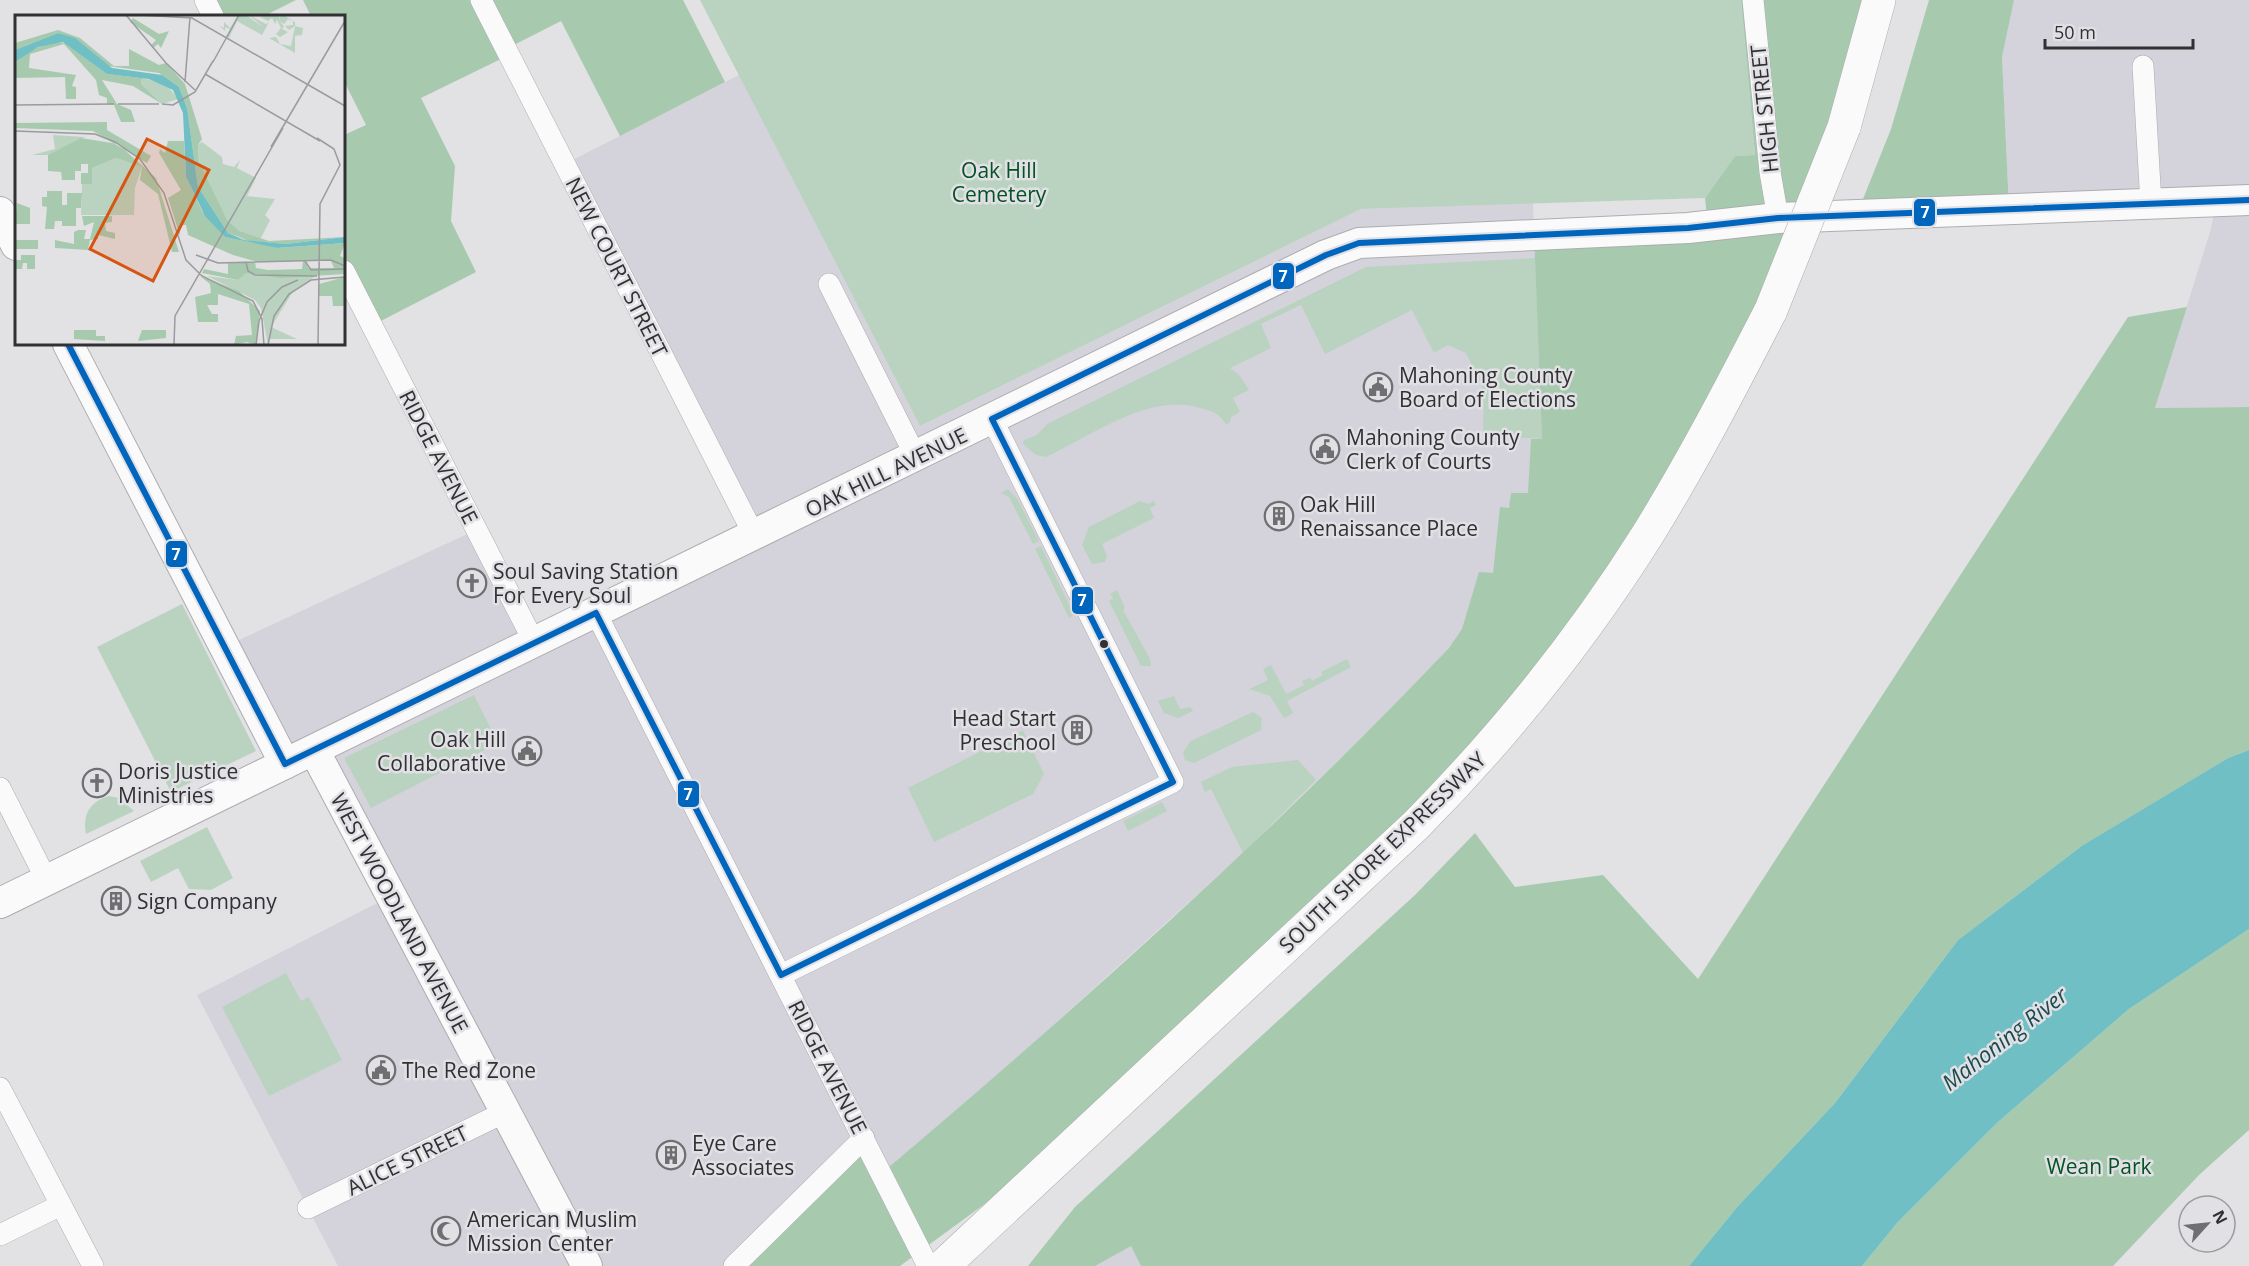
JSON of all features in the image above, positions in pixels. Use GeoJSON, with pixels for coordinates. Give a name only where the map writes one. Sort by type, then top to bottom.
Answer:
{"type":"FeatureCollection","features":[{"type":"Feature","properties":{"kind":"highway","name":"SOUTH SHORE EXPRESSWAY"},"geometry":{"type":"LineString","coordinates":[[943,1266],[1416,825],[1512,721],[1577,637],[1646,536],[1685,472],[1771,310],[1844,127],[1879,0]]}},
{"type":"Feature","properties":{"kind":"street"},"geometry":{"type":"LineString","coordinates":[[205,0],[212,15]]}},
{"type":"Feature","properties":{"kind":"street","name":"NEW COURT STREET"},"geometry":{"type":"LineString","coordinates":[[481,0],[754,535]]}},
{"type":"Feature","properties":{"kind":"street","name":"HIGH STREET"},"geometry":{"type":"LineString","coordinates":[[1753,0],[1770,172],[1778,218]]}},
{"type":"Feature","properties":{"kind":"street"},"geometry":{"type":"LineString","coordinates":[[2143,66],[2151,204]]}},
{"type":"Feature","properties":{"kind":"street","name":"OAK HILL AVENUE"},"geometry":{"type":"LineString","coordinates":[[0,903],[1326,255],[1359,243],[1688,228],[1778,218],[2249,200]]}},
{"type":"Feature","properties":{"kind":"street","name":"RIDGE AVENUE"},"geometry":{"type":"LineString","coordinates":[[345,273],[534,642]]}},
{"type":"Feature","properties":{"kind":"street"},"geometry":{"type":"LineString","coordinates":[[829,284],[916,457]]}},
{"type":"Feature","properties":{"kind":"street"},"geometry":{"type":"LineString","coordinates":[[69,345],[285,764]]}},
{"type":"Feature","properties":{"kind":"street"},"geometry":{"type":"LineString","coordinates":[[780,975],[1173,782],[992,419]]}},
{"type":"Feature","properties":{"kind":"street","name":"RIDGE AVENUE"},"geometry":{"type":"LineString","coordinates":[[596,613],[928,1266]]}},
{"type":"Feature","properties":{"kind":"street","name":"WEST WOODLAND AVENUE"},"geometry":{"type":"LineString","coordinates":[[314,750],[587,1266]]}},
{"type":"Feature","properties":{"kind":"street"},"geometry":{"type":"LineString","coordinates":[[0,788],[47,881]]}},
{"type":"Feature","properties":{"kind":"street"},"geometry":{"type":"LineString","coordinates":[[0,1088],[93,1266]]}},
{"type":"Feature","properties":{"kind":"street","name":"ALICE STREET"},"geometry":{"type":"LineString","coordinates":[[308,1208],[505,1112]]}},
{"type":"Feature","properties":{"kind":"street"},"geometry":{"type":"LineString","coordinates":[[734,1266],[864,1138]]}},
{"type":"Feature","properties":{"kind":"street"},"geometry":{"type":"LineString","coordinates":[[0,1235],[61,1204]]}},
{"type":"Feature","properties":{"kind":"shaded area"},"geometry":{"type":"Polygon","coordinates":[[[2014,0],[2249,0],[2249,407],[2155,408],[2211,229],[2216,201],[2009,209],[2002,57],[2014,0]]]}},
{"type":"Feature","properties":{"kind":"shaded area"},"geometry":{"type":"Polygon","coordinates":[[[739,75],[920,426],[1361,209],[1533,203],[1544,482],[1505,589],[1400,700],[1243,853],[996,1077],[881,1174],[734,1266],[338,1266],[197,995],[391,896],[314,751],[285,764],[224,647],[476,530],[534,642],[754,535],[565,164],[739,75]]]}},
{"type":"Feature","properties":{"kind":"shaded area"},"geometry":{"type":"Polygon","coordinates":[[[1131,1245],[1141,1266],[1095,1266],[1131,1245]]]}},
{"type":"Feature","properties":{"kind":"green space"},"geometry":{"type":"Polygon","coordinates":[[[205,0],[296,0],[266,15],[212,15],[205,0]]]}},
{"type":"Feature","properties":{"kind":"green space"},"geometry":{"type":"Polygon","coordinates":[[[303,0],[683,0],[725,82],[620,136],[561,21],[506,49],[509,55],[421,98],[455,166],[451,221],[476,272],[371,326],[345,273],[345,135],[366,125],[345,83],[345,15],[310,15],[303,0]]]}},
{"type":"Feature","properties":{"kind":"green space","name":"Oak Hill Cemetery"},"geometry":{"type":"Polygon","coordinates":[[[700,0],[1741,0],[1755,155],[1735,156],[1705,198],[1361,209],[920,426],[700,0]]]}},
{"type":"Feature","properties":{"kind":"green space"},"geometry":{"type":"Polygon","coordinates":[[[1741,0],[1879,0],[1771,310],[1512,721],[1095,1123],[900,1266],[734,1266],[864,1138],[882,1173],[1028,1047],[1173,918],[1243,852],[1382,717],[1449,648],[1462,629],[1479,572],[1493,573],[1500,507],[1509,508],[1511,493],[1528,493],[1531,439],[1542,439],[1534,234],[1708,226],[1705,198],[1735,156],[1755,155],[1741,0]]]}},
{"type":"Feature","properties":{"kind":"green space"},"geometry":{"type":"Polygon","coordinates":[[[1929,0],[2014,0],[2002,57],[2009,209],[1857,214],[1891,129],[1929,0]]]}},
{"type":"Feature","properties":{"kind":"green space"},"geometry":{"type":"Polygon","coordinates":[[[1535,258],[1542,439],[1483,435],[1484,391],[1466,353],[1448,345],[1434,353],[1412,310],[1325,354],[1301,305],[1261,324],[1271,348],[1230,368],[1240,376],[1249,390],[1233,398],[1240,412],[1231,417],[1230,422],[1226,425],[1218,415],[1208,410],[1181,405],[1161,406],[1121,419],[1046,457],[1036,455],[1023,444],[1024,440],[1037,435],[1047,424],[1366,267],[1535,258]]]}},
{"type":"Feature","properties":{"kind":"green space"},"geometry":{"type":"Polygon","coordinates":[[[2187,307],[2155,408],[2249,407],[2249,750],[2228,758],[2083,845],[1958,940],[1835,1103],[1738,1206],[1689,1266],[1141,1266],[1131,1246],[1095,1266],[1028,1266],[1075,1207],[1415,895],[1475,833],[1515,887],[1603,875],[1698,979],[2128,317],[2187,307]]]}},
{"type":"Feature","properties":{"kind":"green space"},"geometry":{"type":"Polygon","coordinates":[[[1008,489],[1018,500],[1039,541],[1033,544],[1009,497],[1001,493],[1008,489]]]}},
{"type":"Feature","properties":{"kind":"green space"},"geometry":{"type":"Polygon","coordinates":[[[1140,501],[1148,504],[1154,501],[1156,505],[1150,508],[1154,518],[1102,544],[1107,556],[1105,562],[1092,564],[1082,545],[1089,527],[1140,501]]]}},
{"type":"Feature","properties":{"kind":"green space"},"geometry":{"type":"Polygon","coordinates":[[[1041,546],[1074,615],[1069,618],[1035,549],[1041,546]]]}},
{"type":"Feature","properties":{"kind":"green space"},"geometry":{"type":"Polygon","coordinates":[[[1117,590],[1125,608],[1123,610],[1150,659],[1151,666],[1141,666],[1109,601],[1113,598],[1110,594],[1117,590]]]}},
{"type":"Feature","properties":{"kind":"green space"},"geometry":{"type":"Polygon","coordinates":[[[182,604],[256,751],[171,792],[97,647],[182,604]]]}},
{"type":"Feature","properties":{"kind":"green space"},"geometry":{"type":"Polygon","coordinates":[[[1347,659],[1351,667],[1287,701],[1293,713],[1284,718],[1270,696],[1249,689],[1268,680],[1263,669],[1271,665],[1286,694],[1304,685],[1302,681],[1310,678],[1312,681],[1323,675],[1321,672],[1347,659]]]}},
{"type":"Feature","properties":{"kind":"green space"},"geometry":{"type":"Polygon","coordinates":[[[474,695],[498,743],[371,808],[344,758],[474,695]]]}},
{"type":"Feature","properties":{"kind":"green space"},"geometry":{"type":"Polygon","coordinates":[[[1174,696],[1180,709],[1190,707],[1193,711],[1178,718],[1164,713],[1158,701],[1174,696]]]}},
{"type":"Feature","properties":{"kind":"green space"},"geometry":{"type":"Polygon","coordinates":[[[1253,712],[1262,718],[1261,730],[1194,763],[1185,760],[1183,752],[1191,741],[1253,712]]]}},
{"type":"Feature","properties":{"kind":"green space"},"geometry":{"type":"Polygon","coordinates":[[[1023,730],[1044,774],[1033,794],[934,842],[908,788],[1023,730]]]}},
{"type":"Feature","properties":{"kind":"green space"},"geometry":{"type":"Polygon","coordinates":[[[1298,760],[1316,780],[1243,853],[1211,789],[1205,792],[1201,782],[1232,767],[1298,760]]]}},
{"type":"Feature","properties":{"kind":"green space"},"geometry":{"type":"Polygon","coordinates":[[[109,796],[119,798],[134,811],[86,834],[85,821],[92,805],[109,796]]]}},
{"type":"Feature","properties":{"kind":"green space"},"geometry":{"type":"Polygon","coordinates":[[[1162,802],[1167,811],[1128,831],[1123,821],[1162,802]]]}},
{"type":"Feature","properties":{"kind":"green space"},"geometry":{"type":"Polygon","coordinates":[[[207,827],[233,878],[211,890],[189,889],[178,868],[151,882],[140,861],[207,827]]]}},
{"type":"Feature","properties":{"kind":"green space","name":"Wean Park"},"geometry":{"type":"Polygon","coordinates":[[[2249,929],[2249,1130],[2181,1194],[2177,1194],[2177,1198],[2113,1266],[1862,1266],[1897,1223],[1998,1122],[2129,1009],[2249,929]]]}},
{"type":"Feature","properties":{"kind":"green space"},"geometry":{"type":"Polygon","coordinates":[[[286,973],[301,1001],[309,997],[342,1060],[269,1096],[222,1007],[286,973]]]}},
{"type":"Feature","properties":{"kind":"water","name":"Mahoning River"},"geometry":{"type":"Polygon","coordinates":[[[2249,750],[2249,929],[2129,1009],[1998,1122],[1897,1223],[1862,1266],[1689,1266],[1738,1206],[1835,1103],[1958,940],[2083,845],[2228,758],[2249,750]]]}},
{"type":"Feature","properties":{"kind":"transit line","name":"7"},"geometry":{"type":"LineString","coordinates":[[992,419],[1326,255],[1359,243],[1688,228],[1778,218],[2249,200]]}},
{"type":"Feature","properties":{"kind":"transit line","name":"7"},"geometry":{"type":"LineString","coordinates":[[69,345],[285,764]]}},
{"type":"Feature","properties":{"kind":"transit line","name":"7"},"geometry":{"type":"LineString","coordinates":[[992,419],[1173,782]]}},
{"type":"Feature","properties":{"kind":"transit line","name":"7"},"geometry":{"type":"LineString","coordinates":[[596,613],[781,975]]}},
{"type":"Feature","properties":{"kind":"transit line","name":"7"},"geometry":{"type":"LineString","coordinates":[[285,764],[596,613]]}},
{"type":"Feature","properties":{"kind":"transit line","name":"7"},"geometry":{"type":"LineString","coordinates":[[781,975],[1173,782]]}},
{"type":"Feature","properties":{"kind":"place","name":"Mahoning County Board of Elections"},"geometry":{"type":"Point","coordinates":[1378,387]}},
{"type":"Feature","properties":{"kind":"place","name":"Mahoning County Clerk of Courts"},"geometry":{"type":"Point","coordinates":[1325,449]}},
{"type":"Feature","properties":{"kind":"place","name":"Oak Hill Renaissance Place"},"geometry":{"type":"Point","coordinates":[1279,516]}},
{"type":"Feature","properties":{"kind":"place","name":"Soul Saving Station For Every Soul"},"geometry":{"type":"Point","coordinates":[472,583]}},
{"type":"Feature","properties":{"kind":"place","name":"Head Start Preschool"},"geometry":{"type":"Point","coordinates":[1077,730]}},
{"type":"Feature","properties":{"kind":"place","name":"Oak Hill Collaborative"},"geometry":{"type":"Point","coordinates":[527,751]}},
{"type":"Feature","properties":{"kind":"place","name":"Doris Justice Ministries"},"geometry":{"type":"Point","coordinates":[97,783]}},
{"type":"Feature","properties":{"kind":"place","name":"Sign Company"},"geometry":{"type":"Point","coordinates":[116,901]}},
{"type":"Feature","properties":{"kind":"place","name":"The Red Zone"},"geometry":{"type":"Point","coordinates":[381,1070]}},
{"type":"Feature","properties":{"kind":"place","name":"Eye Care Associates"},"geometry":{"type":"Point","coordinates":[671,1155]}},
{"type":"Feature","properties":{"kind":"place","name":"American Muslim Mission Center"},"geometry":{"type":"Point","coordinates":[446,1231]}}]}
